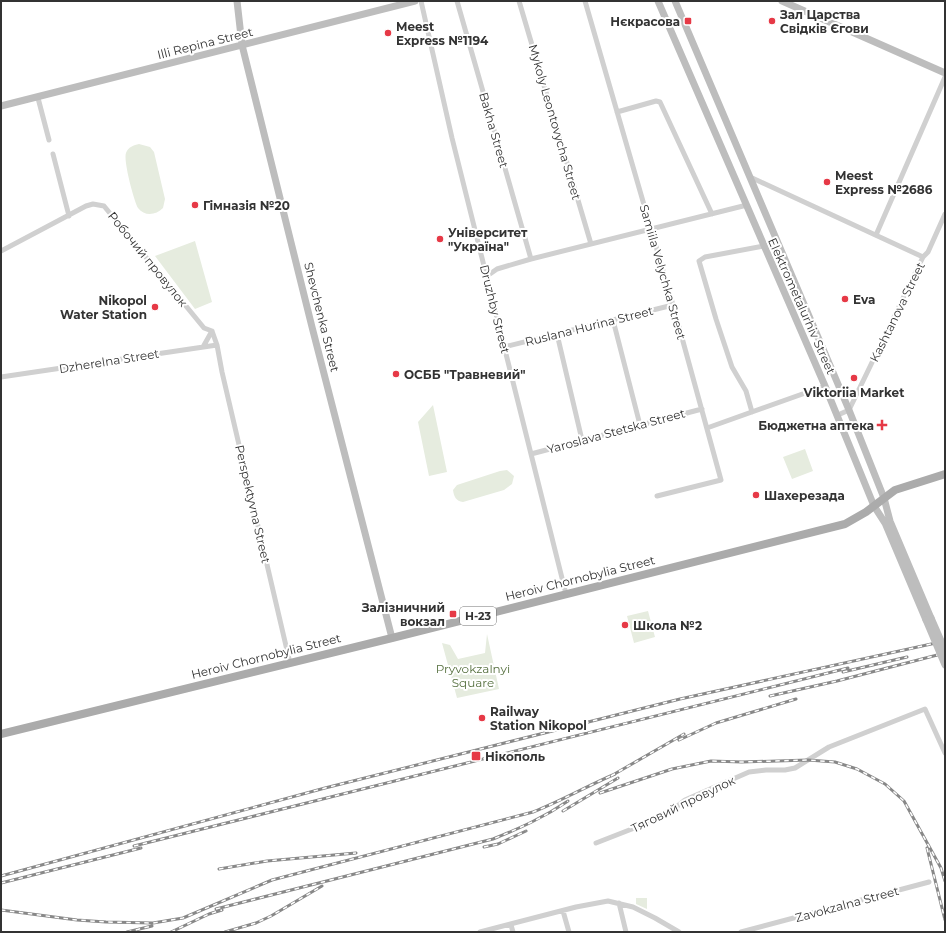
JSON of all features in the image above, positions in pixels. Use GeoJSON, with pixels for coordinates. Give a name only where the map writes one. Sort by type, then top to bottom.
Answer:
{"type":"FeatureCollection","features":[{"type":"Feature","properties":{"kind":"main road","name":"Shevchenka Street"},"geometry":{"type":"LineString","coordinates":[[237,1],[242,45],[312,327],[392,638]]}},
{"type":"Feature","properties":{"kind":"main road","name":"Illi Repina Street"},"geometry":{"type":"LineString","coordinates":[[1,106],[38,98],[415,1]]}},
{"type":"Feature","properties":{"kind":"main road","name":"Elektrometalurhiv Street"},"geometry":{"type":"LineString","coordinates":[[658,1],[838,415],[874,506],[929,619]]}},
{"type":"Feature","properties":{"kind":"main road","name":"Elektrometalurhiv Street"},"geometry":{"type":"LineString","coordinates":[[675,1],[849,410],[884,498],[890,521],[929,619]]}},
{"type":"Feature","properties":{"kind":"main road"},"geometry":{"type":"LineString","coordinates":[[782,1],[945,73]]}},
{"type":"Feature","properties":{"kind":"main road","name":"Heroiv Chornobylia Street"},"geometry":{"type":"LineString","coordinates":[[1,734],[392,638],[845,524],[856,519],[900,488],[945,474]]}},
{"type":"Feature","properties":{"kind":"main road"},"geometry":{"type":"LineString","coordinates":[[929,619],[945,650]]}},
{"type":"Feature","properties":{"kind":"main road"},"geometry":{"type":"LineString","coordinates":[[929,619],[945,665]]}},
{"type":"Feature","properties":{"kind":"street","name":"Druzhby Street"},"geometry":{"type":"LineString","coordinates":[[421,1],[452,138],[566,594]]}},
{"type":"Feature","properties":{"kind":"street","name":"Bakha Street"},"geometry":{"type":"LineString","coordinates":[[457,1],[531,259]]}},
{"type":"Feature","properties":{"kind":"street","name":"Mykoly Leontovycha Street"},"geometry":{"type":"LineString","coordinates":[[519,1],[591,244]]}},
{"type":"Feature","properties":{"kind":"street","name":"Samiila Velychka Street"},"geometry":{"type":"LineString","coordinates":[[585,1],[673,305],[721,480],[657,496]]}},
{"type":"Feature","properties":{"kind":"street"},"geometry":{"type":"LineString","coordinates":[[876,235],[945,77]]}},
{"type":"Feature","properties":{"kind":"street"},"geometry":{"type":"LineString","coordinates":[[38,98],[49,140]]}},
{"type":"Feature","properties":{"kind":"street"},"geometry":{"type":"LineString","coordinates":[[617,112],[656,101],[660,102],[712,214]]}},
{"type":"Feature","properties":{"kind":"street"},"geometry":{"type":"LineString","coordinates":[[53,154],[69,216]]}},
{"type":"Feature","properties":{"kind":"street"},"geometry":{"type":"LineString","coordinates":[[749,177],[923,257]]}},
{"type":"Feature","properties":{"kind":"street","name":"Робочий провулок"},"geometry":{"type":"LineString","coordinates":[[1,251],[93,204],[104,206],[204,328],[212,331]]}},
{"type":"Feature","properties":{"kind":"street"},"geometry":{"type":"LineString","coordinates":[[487,276],[497,269],[531,259],[747,205]]}},
{"type":"Feature","properties":{"kind":"street","name":"Kashtanova Street"},"geometry":{"type":"LineString","coordinates":[[849,410],[923,257],[928,252],[945,214]]}},
{"type":"Feature","properties":{"kind":"street"},"geometry":{"type":"LineString","coordinates":[[752,412],[746,391],[732,368],[716,319],[700,261],[705,257],[764,246]]}},
{"type":"Feature","properties":{"kind":"street","name":"Ruslana Hurina Street"},"geometry":{"type":"LineString","coordinates":[[504,347],[673,305]]}},
{"type":"Feature","properties":{"kind":"street"},"geometry":{"type":"LineString","coordinates":[[613,320],[640,425]]}},
{"type":"Feature","properties":{"kind":"street"},"geometry":{"type":"LineString","coordinates":[[212,331],[217,345]]}},
{"type":"Feature","properties":{"kind":"street"},"geometry":{"type":"LineString","coordinates":[[203,347],[212,331]]}},
{"type":"Feature","properties":{"kind":"street"},"geometry":{"type":"LineString","coordinates":[[557,334],[582,440]]}},
{"type":"Feature","properties":{"kind":"street","name":"Dzherelna Street"},"geometry":{"type":"LineString","coordinates":[[1,377],[217,345]]}},
{"type":"Feature","properties":{"kind":"street","name":"Perspektyvna Street"},"geometry":{"type":"LineString","coordinates":[[217,345],[290,663]]}},
{"type":"Feature","properties":{"kind":"street"},"geometry":{"type":"LineString","coordinates":[[707,428],[825,386]]}},
{"type":"Feature","properties":{"kind":"street","name":"Yaroslava Stetska Street"},"geometry":{"type":"LineString","coordinates":[[531,454],[702,409]]}},
{"type":"Feature","properties":{"kind":"street"},"geometry":{"type":"LineString","coordinates":[[838,415],[849,410]]}},
{"type":"Feature","properties":{"kind":"street","name":"Тяговий провулок"},"geometry":{"type":"LineString","coordinates":[[596,843],[637,827],[675,808],[685,800],[749,772],[795,768],[829,747],[925,709],[945,753]]}},
{"type":"Feature","properties":{"kind":"street","name":"Zavokzalna Street"},"geometry":{"type":"LineString","coordinates":[[743,932],[929,882]]}},
{"type":"Feature","properties":{"kind":"street"},"geometry":{"type":"LineString","coordinates":[[480,932],[608,901],[633,907],[679,932]]}},
{"type":"Feature","properties":{"kind":"street"},"geometry":{"type":"LineString","coordinates":[[619,903],[626,932]]}},
{"type":"Feature","properties":{"kind":"street"},"geometry":{"type":"LineString","coordinates":[[563,911],[569,932]]}},
{"type":"Feature","properties":{"kind":"street"},"geometry":{"type":"LineString","coordinates":[[511,924],[513,932]]}},
{"type":"Feature","properties":{"kind":"green space"},"geometry":{"type":"Polygon","coordinates":[[[139,144],[150,147],[154,152],[165,199],[163,208],[150,214],[144,213],[138,208],[127,172],[125,157],[126,153],[130,148],[139,144]]]}},
{"type":"Feature","properties":{"kind":"green space"},"geometry":{"type":"Polygon","coordinates":[[[195,241],[212,302],[195,309],[155,256],[195,241]]]}},
{"type":"Feature","properties":{"kind":"green space"},"geometry":{"type":"Polygon","coordinates":[[[433,405],[447,472],[429,476],[418,422],[433,405]]]}},
{"type":"Feature","properties":{"kind":"green space"},"geometry":{"type":"Polygon","coordinates":[[[805,449],[813,471],[792,479],[783,457],[805,449]]]}},
{"type":"Feature","properties":{"kind":"green space"},"geometry":{"type":"Polygon","coordinates":[[[507,470],[514,476],[512,484],[504,490],[463,502],[457,500],[455,497],[453,490],[457,485],[507,470]]]}},
{"type":"Feature","properties":{"kind":"green space"},"geometry":{"type":"Polygon","coordinates":[[[648,611],[655,637],[634,643],[627,616],[648,611]]]}},
{"type":"Feature","properties":{"kind":"green space","name":"Pryvokzalnyi Square"},"geometry":{"type":"Polygon","coordinates":[[[487,634],[499,689],[457,698],[442,643],[450,645],[458,659],[485,653],[487,634]]]}},
{"type":"Feature","properties":{"kind":"green space"},"geometry":{"type":"Polygon","coordinates":[[[636,898],[647,898],[647,909],[636,904],[636,898]]]}},
{"type":"Feature","properties":{"kind":"railway"},"geometry":{"type":"LineString","coordinates":[[1,876],[325,788],[680,699],[945,641]]}},
{"type":"Feature","properties":{"kind":"railway"},"geometry":{"type":"LineString","coordinates":[[770,696],[837,681],[945,653]]}},
{"type":"Feature","properties":{"kind":"railway"},"geometry":{"type":"LineString","coordinates":[[843,672],[907,657]]}},
{"type":"Feature","properties":{"kind":"railway"},"geometry":{"type":"LineString","coordinates":[[134,846],[848,668]]}},
{"type":"Feature","properties":{"kind":"railway"},"geometry":{"type":"LineString","coordinates":[[679,740],[716,723],[796,699]]}},
{"type":"Feature","properties":{"kind":"railway"},"geometry":{"type":"LineString","coordinates":[[611,776],[684,734]]}},
{"type":"Feature","properties":{"kind":"railway"},"geometry":{"type":"LineString","coordinates":[[600,793],[672,769],[711,761],[742,762],[808,760],[835,762],[857,769],[885,784],[904,801],[941,868],[945,881]]}},
{"type":"Feature","properties":{"kind":"railway"},"geometry":{"type":"LineString","coordinates":[[1,910],[77,920],[106,922],[153,923],[183,918],[272,880],[533,812],[615,774]]}},
{"type":"Feature","properties":{"kind":"railway"},"geometry":{"type":"LineString","coordinates":[[563,811],[618,778]]}},
{"type":"Feature","properties":{"kind":"railway"},"geometry":{"type":"LineString","coordinates":[[216,909],[493,839],[550,813],[568,801]]}},
{"type":"Feature","properties":{"kind":"railway"},"geometry":{"type":"LineString","coordinates":[[484,847],[498,844],[526,831]]}},
{"type":"Feature","properties":{"kind":"railway"},"geometry":{"type":"LineString","coordinates":[[1,883],[141,848]]}},
{"type":"Feature","properties":{"kind":"railway"},"geometry":{"type":"LineString","coordinates":[[927,848],[945,920]]}},
{"type":"Feature","properties":{"kind":"railway"},"geometry":{"type":"LineString","coordinates":[[219,869],[267,861],[356,853]]}},
{"type":"Feature","properties":{"kind":"railway"},"geometry":{"type":"LineString","coordinates":[[225,932],[256,923],[271,916],[322,886]]}},
{"type":"Feature","properties":{"kind":"railway"},"geometry":{"type":"LineString","coordinates":[[171,932],[209,914],[222,910]]}},
{"type":"Feature","properties":{"kind":"railway"},"geometry":{"type":"LineString","coordinates":[[127,932],[152,926]]}},
{"type":"Feature","properties":{"kind":"place","name":"Нєкрасова"},"geometry":{"type":"Point","coordinates":[688,21]}},
{"type":"Feature","properties":{"kind":"place","name":"Зал Царства Свідків Єгови"},"geometry":{"type":"Point","coordinates":[772,21]}},
{"type":"Feature","properties":{"kind":"place","name":"Meest Express №1194"},"geometry":{"type":"Point","coordinates":[388,33]}},
{"type":"Feature","properties":{"kind":"place","name":"Meest Express №2686"},"geometry":{"type":"Point","coordinates":[827,182]}},
{"type":"Feature","properties":{"kind":"place","name":"Гімназія №20"},"geometry":{"type":"Point","coordinates":[195,205]}},
{"type":"Feature","properties":{"kind":"place","name":"Університет \"Україна\""},"geometry":{"type":"Point","coordinates":[440,239]}},
{"type":"Feature","properties":{"kind":"place","name":"Eva"},"geometry":{"type":"Point","coordinates":[845,299]}},
{"type":"Feature","properties":{"kind":"place","name":"Nikopol Water Station"},"geometry":{"type":"Point","coordinates":[155,307]}},
{"type":"Feature","properties":{"kind":"place","name":"ОСББ \"Травневий\""},"geometry":{"type":"Point","coordinates":[396,374]}},
{"type":"Feature","properties":{"kind":"place","name":"Viktoriia Market"},"geometry":{"type":"Point","coordinates":[854,378]}},
{"type":"Feature","properties":{"kind":"place","name":"Бюджетна аптека"},"geometry":{"type":"Point","coordinates":[882,425]}},
{"type":"Feature","properties":{"kind":"place","name":"Шахерезада"},"geometry":{"type":"Point","coordinates":[756,495]}},
{"type":"Feature","properties":{"kind":"place","name":"Залізничний вокзал"},"geometry":{"type":"Point","coordinates":[453,614]}},
{"type":"Feature","properties":{"kind":"place","name":"Школа №2"},"geometry":{"type":"Point","coordinates":[625,625]}},
{"type":"Feature","properties":{"kind":"place","name":"Railway Station Nikopol"},"geometry":{"type":"Point","coordinates":[482,718]}},
{"type":"Feature","properties":{"kind":"place","name":"Нікополь"},"geometry":{"type":"Point","coordinates":[476,756]}}]}
